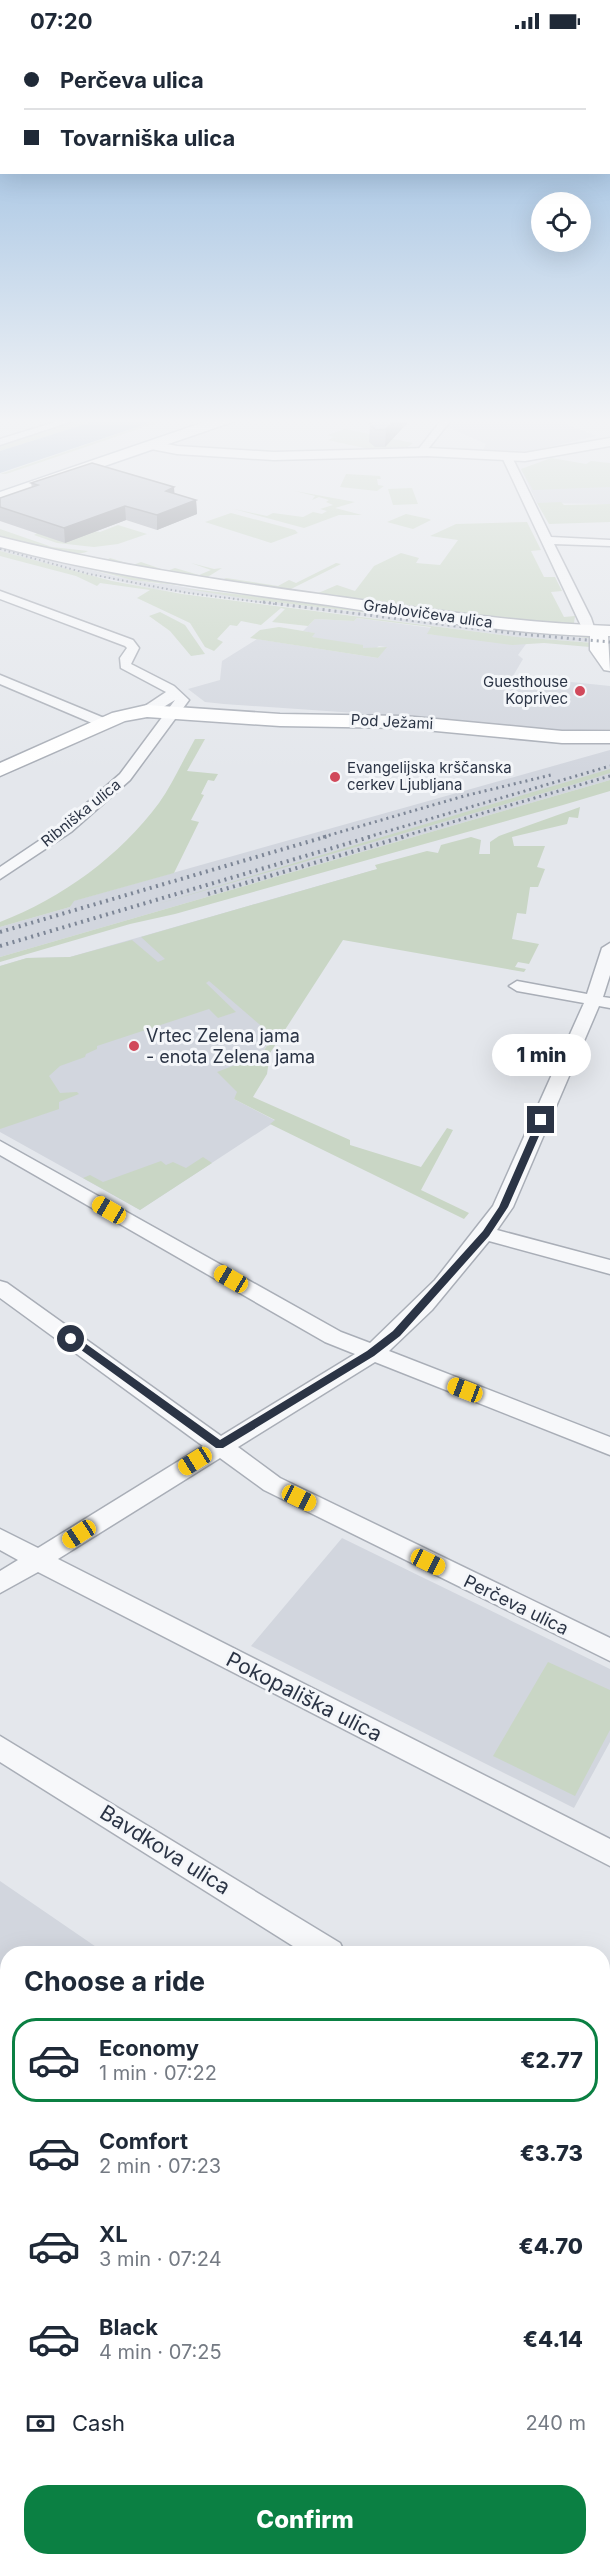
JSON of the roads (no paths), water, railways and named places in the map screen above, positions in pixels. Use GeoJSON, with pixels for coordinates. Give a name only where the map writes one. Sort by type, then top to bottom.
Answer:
{"type":"FeatureCollection","features":[{"type":"Feature","properties":{"kind":"street"},"geometry":{"type":"LineString","coordinates":[[545,536],[585,618],[599,631],[599,650],[610,666]]}},
{"type":"Feature","properties":{"kind":"street"},"geometry":{"type":"LineString","coordinates":[[547,540],[610,543]]}},
{"type":"Feature","properties":{"kind":"street","name":"Grablovičeva ulica"},"geometry":{"type":"LineString","coordinates":[[0,542],[90,563],[231,587],[484,622],[599,631]]}},
{"type":"Feature","properties":{"kind":"street"},"geometry":{"type":"LineString","coordinates":[[0,595],[129,643],[133,648],[124,665],[175,692],[182,700],[175,712]]}},
{"type":"Feature","properties":{"kind":"street"},"geometry":{"type":"LineString","coordinates":[[0,679],[104,723]]}},
{"type":"Feature","properties":{"kind":"street"},"geometry":{"type":"LineString","coordinates":[[147,711],[175,692]]}},
{"type":"Feature","properties":{"kind":"street","name":"Pod Ježami"},"geometry":{"type":"LineString","coordinates":[[0,770],[104,723],[147,711],[280,720],[404,722],[562,736],[610,737]]}},
{"type":"Feature","properties":{"kind":"street","name":"Ribniška ulica"},"geometry":{"type":"LineString","coordinates":[[0,874],[66,829],[104,796],[124,777],[168,717],[175,712]]}},
{"type":"Feature","properties":{"kind":"street"},"geometry":{"type":"LineString","coordinates":[[0,1583],[219,1445],[371,1354],[397,1334],[486,1234],[503,1207],[602,1001],[610,948]]}},
{"type":"Feature","properties":{"kind":"street"},"geometry":{"type":"LineString","coordinates":[[517,986],[602,1001]]}},
{"type":"Feature","properties":{"kind":"street"},"geometry":{"type":"LineString","coordinates":[[0,1147],[333,1337],[371,1354],[610,1446]]}},
{"type":"Feature","properties":{"kind":"street"},"geometry":{"type":"LineString","coordinates":[[486,1234],[610,1267]]}},
{"type":"Feature","properties":{"kind":"street","name":"Perčeva ulica"},"geometry":{"type":"LineString","coordinates":[[0,1288],[272,1484],[610,1650]]}},
{"type":"Feature","properties":{"kind":"street","name":"Pokopališka ulica"},"geometry":{"type":"LineString","coordinates":[[0,1538],[37,1560],[610,1852]]}},
{"type":"Feature","properties":{"kind":"street","name":"Bavdkova ulica"},"geometry":{"type":"LineString","coordinates":[[0,1748],[319,1946]]}},
{"type":"Feature","properties":{"kind":"railway"},"geometry":{"type":"LineString","coordinates":[[0,549],[89,574],[188,593],[275,604]]}},
{"type":"Feature","properties":{"kind":"railway"},"geometry":{"type":"LineString","coordinates":[[263,602],[520,634],[610,642]]}},
{"type":"Feature","properties":{"kind":"railway"},"geometry":{"type":"LineString","coordinates":[[368,837],[610,766]]}},
{"type":"Feature","properties":{"kind":"railway"},"geometry":{"type":"LineString","coordinates":[[323,837],[464,796],[551,775]]}},
{"type":"Feature","properties":{"kind":"railway"},"geometry":{"type":"LineString","coordinates":[[401,837],[610,776]]}},
{"type":"Feature","properties":{"kind":"railway"},"geometry":{"type":"LineString","coordinates":[[0,932],[328,836]]}},
{"type":"Feature","properties":{"kind":"railway"},"geometry":{"type":"LineString","coordinates":[[0,946],[373,836]]}},
{"type":"Feature","properties":{"kind":"railway"},"geometry":{"type":"LineString","coordinates":[[208,894],[406,836]]}},
{"type":"Feature","properties":{"kind":"place","name":"Guesthouse Koprivec"},"geometry":{"type":"Point","coordinates":[580,691]}},
{"type":"Feature","properties":{"kind":"place","name":"Evangelijska krščanska cerkev Ljubljana"},"geometry":{"type":"Point","coordinates":[335,777]}},
{"type":"Feature","properties":{"kind":"place","name":"Vrtec Zelena jama - enota Zelena jama"},"geometry":{"type":"Point","coordinates":[134,1046]}}]}
